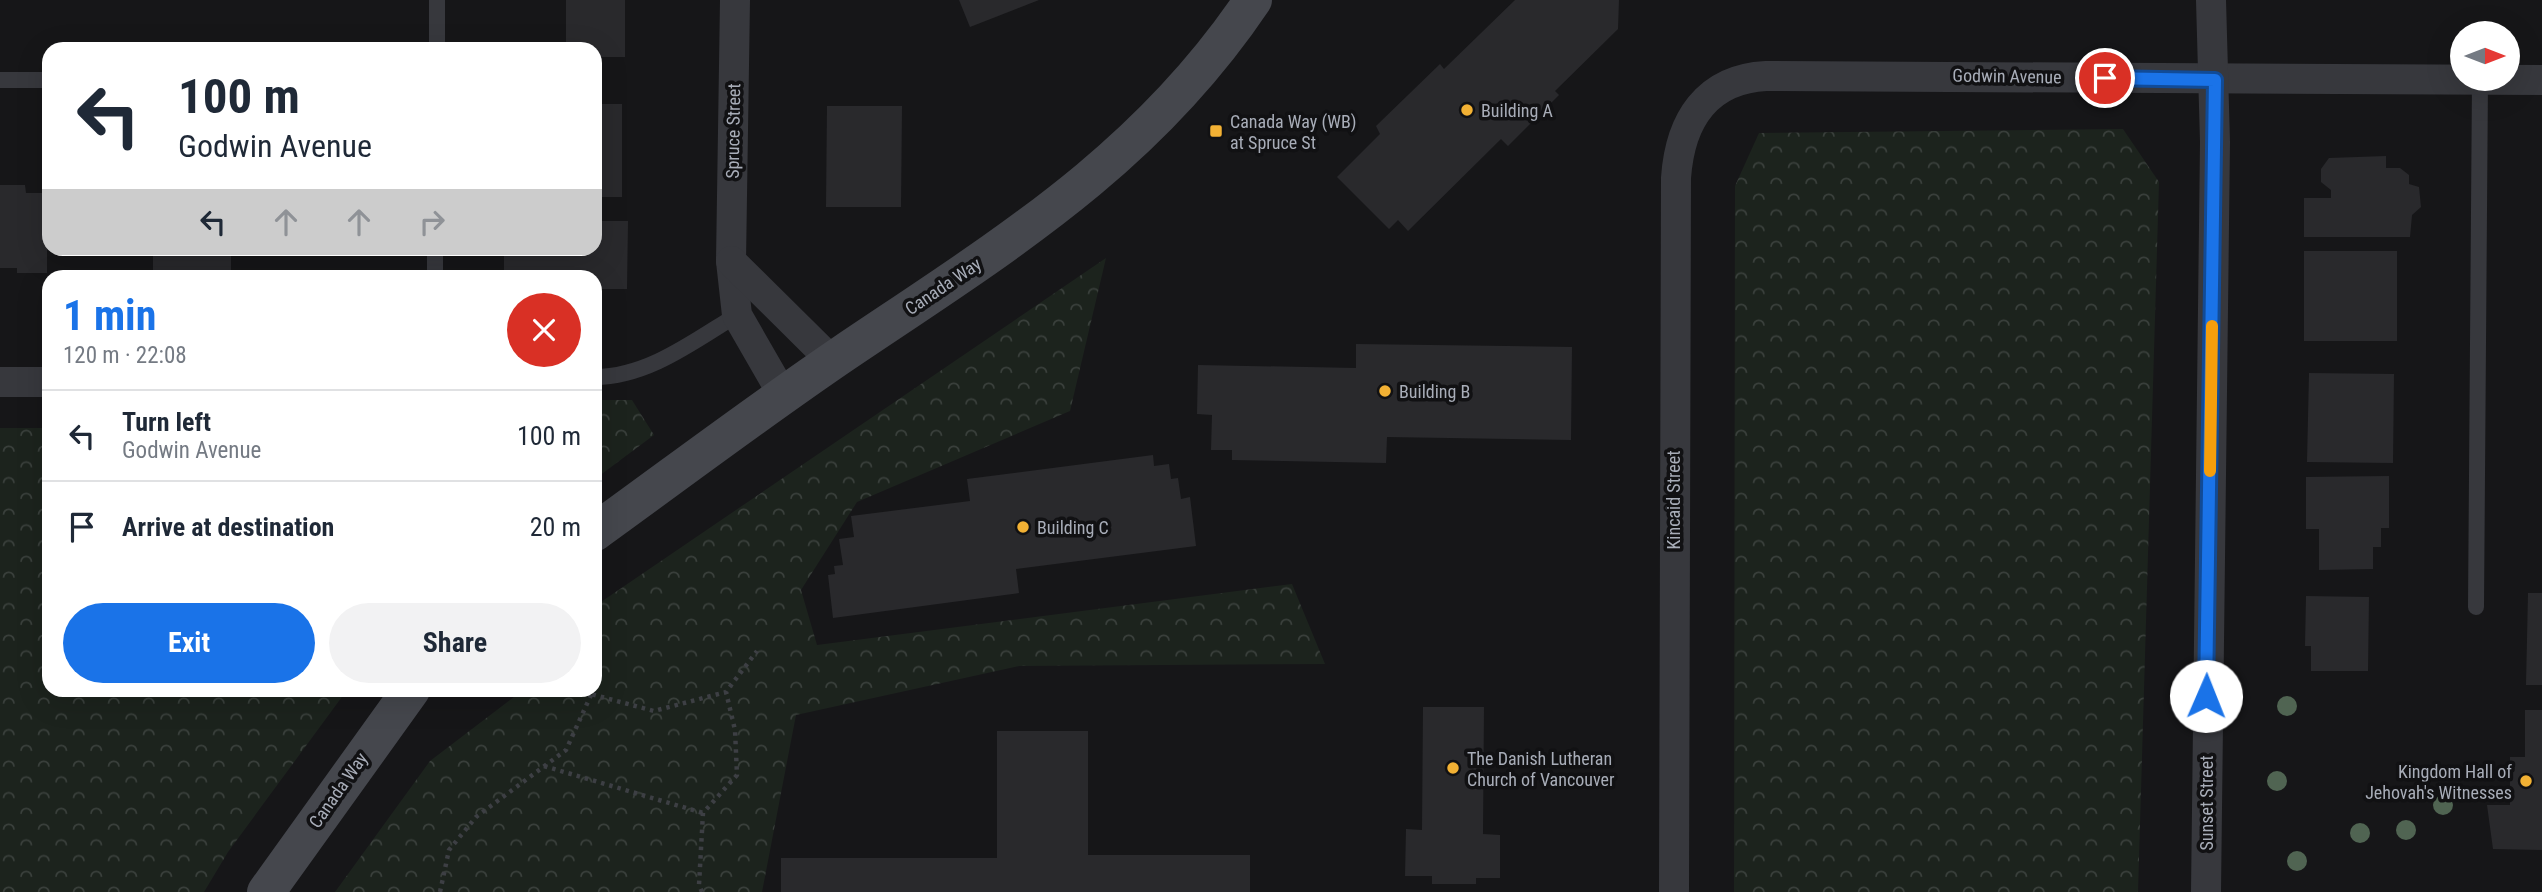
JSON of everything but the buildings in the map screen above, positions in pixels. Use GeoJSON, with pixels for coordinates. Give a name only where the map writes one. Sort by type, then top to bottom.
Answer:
{"type":"FeatureCollection","features":[{"type":"Feature","properties":{"kind":"main road","name":"Canada Way"},"geometry":{"type":"LineString","coordinates":[[602,527],[783,395],[1037,222],[1117,159],[1185,92],[1254,0]]}},
{"type":"Feature","properties":{"kind":"main road","name":"Canada Way"},"geometry":{"type":"LineString","coordinates":[[267,892],[406,697]]}},
{"type":"Feature","properties":{"kind":"street","name":"Spruce Street"},"geometry":{"type":"LineString","coordinates":[[735,0],[731,261],[737,315],[783,395]]}},
{"type":"Feature","properties":{"kind":"street","name":"Sunset Street"},"geometry":{"type":"LineString","coordinates":[[2206,892],[2215,80],[2211,0]]}},
{"type":"Feature","properties":{"kind":"street","name":"Godwin Avenue"},"geometry":{"type":"LineString","coordinates":[[1695,112],[1718,89],[1749,76],[1857,74],[2215,80],[2450,79]]}},
{"type":"Feature","properties":{"kind":"street","name":"Godwin Avenue"},"geometry":{"type":"LineString","coordinates":[[2520,80],[2542,80]]}},
{"type":"Feature","properties":{"kind":"street","name":"Kincaid Street"},"geometry":{"type":"LineString","coordinates":[[1674,892],[1676,178],[1680,142],[1695,112]]}},
{"type":"Feature","properties":{"kind":"street"},"geometry":{"type":"LineString","coordinates":[[731,261],[832,361]]}},
{"type":"Feature","properties":{"kind":"street"},"geometry":{"type":"LineString","coordinates":[[0,382],[42,382]]}},
{"type":"Feature","properties":{"kind":"lane"},"geometry":{"type":"LineString","coordinates":[[437,0],[437,42]]}},
{"type":"Feature","properties":{"kind":"lane"},"geometry":{"type":"LineString","coordinates":[[0,80],[42,80]]}},
{"type":"Feature","properties":{"kind":"lane"},"geometry":{"type":"LineString","coordinates":[[2476,607],[2480,91]]}},
{"type":"Feature","properties":{"kind":"lane"},"geometry":{"type":"LineString","coordinates":[[602,377],[615,377],[649,367],[737,315]]}},
{"type":"Feature","properties":{"kind":"path"},"geometry":{"type":"LineString","coordinates":[[599,697],[654,711],[726,692],[757,651]]}},
{"type":"Feature","properties":{"kind":"path"},"geometry":{"type":"LineString","coordinates":[[702,892],[699,885],[704,813],[737,775],[735,730],[726,692]]}},
{"type":"Feature","properties":{"kind":"path"},"geometry":{"type":"LineString","coordinates":[[440,892],[449,850],[476,817],[566,750],[590,697]]}},
{"type":"Feature","properties":{"kind":"path"},"geometry":{"type":"LineString","coordinates":[[544,766],[704,813]]}},
{"type":"Feature","properties":{"kind":"green space"},"geometry":{"type":"Polygon","coordinates":[[[2123,129],[2159,182],[2138,892],[1734,892],[1735,186],[1759,133],[2123,129]]]}},
{"type":"Feature","properties":{"kind":"green space"},"geometry":{"type":"Polygon","coordinates":[[[1106,258],[1070,411],[857,502],[801,590],[817,645],[1292,584],[1325,664],[1019,666],[796,715],[762,892],[335,892],[430,761],[514,697],[602,697],[602,601],[1106,258]]]}},
{"type":"Feature","properties":{"kind":"green space"},"geometry":{"type":"Polygon","coordinates":[[[602,400],[632,400],[654,435],[602,474],[602,400]]]}},
{"type":"Feature","properties":{"kind":"green space"},"geometry":{"type":"Polygon","coordinates":[[[0,428],[42,428],[42,697],[342,697],[228,852],[204,892],[0,892],[0,428]]]}},
{"type":"Feature","properties":{"kind":"slow traffic"},"geometry":{"type":"LineString","coordinates":[[2210,471],[2212,326]]}},
{"type":"Feature","properties":{"kind":"place","name":"Building A"},"geometry":{"type":"Point","coordinates":[1467,110]}},
{"type":"Feature","properties":{"kind":"place","name":"Canada Way (WB) at Spruce St"},"geometry":{"type":"Point","coordinates":[1216,131]}},
{"type":"Feature","properties":{"kind":"place","name":"Building B"},"geometry":{"type":"Point","coordinates":[1385,391]}},
{"type":"Feature","properties":{"kind":"place","name":"Building C"},"geometry":{"type":"Point","coordinates":[1023,527]}},
{"type":"Feature","properties":{"kind":"place","name":"The Danish Lutheran Church of Vancouver"},"geometry":{"type":"Point","coordinates":[1453,768]}},
{"type":"Feature","properties":{"kind":"place","name":"Kingdom Hall of Jehovah's Witnesses"},"geometry":{"type":"Point","coordinates":[2526,781]}},
{"type":"Feature","properties":{"kind":"route"},"geometry":{"type":"LineString","coordinates":[[2105,78],[2215,80],[2206,696]]}}]}
